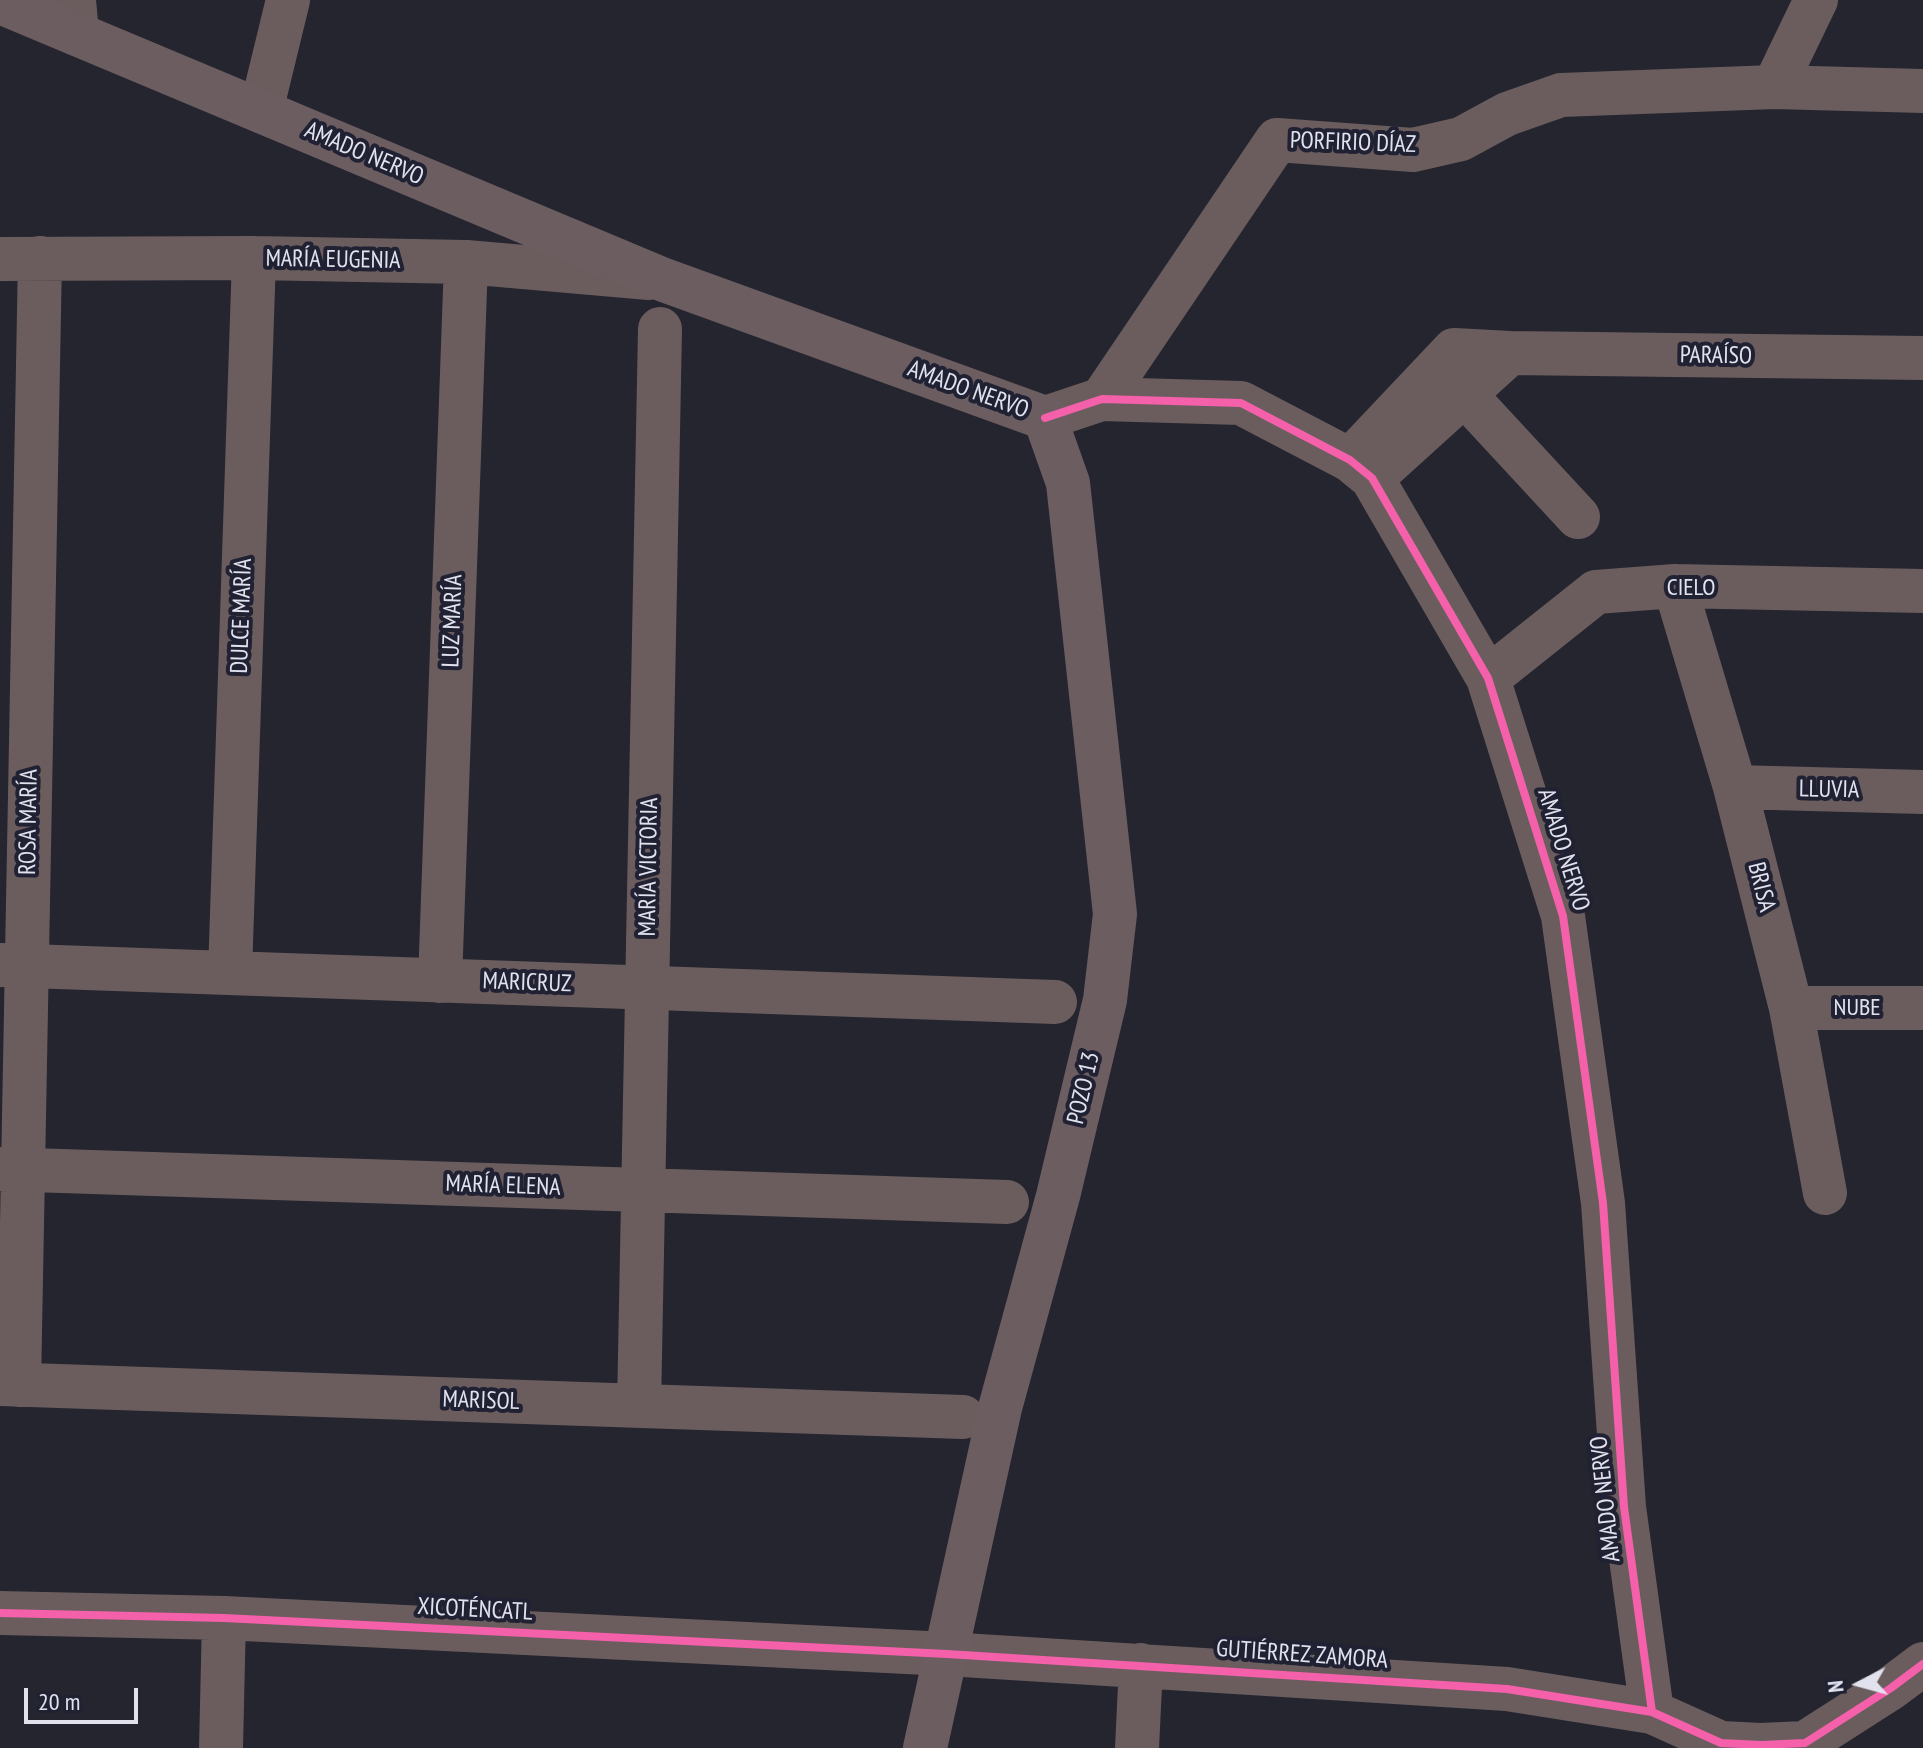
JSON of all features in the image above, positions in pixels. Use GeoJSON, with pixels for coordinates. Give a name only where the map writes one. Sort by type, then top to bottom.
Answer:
{"type":"FeatureCollection","features":[{"type":"Feature","properties":{"kind":"main road","name":"AMADO NERVO"},"geometry":{"type":"LineString","coordinates":[[0,2],[76,17],[261,111],[664,280],[1045,418]]}},
{"type":"Feature","properties":{"kind":"main road","name":"POZO 13"},"geometry":{"type":"LineString","coordinates":[[925,1748],[1000,1408],[1058,1196],[1105,1000],[1115,914],[1068,483],[1045,418]]}},
{"type":"Feature","properties":{"kind":"street"},"geometry":{"type":"LineString","coordinates":[[261,111],[288,0]]}},
{"type":"Feature","properties":{"kind":"street"},"geometry":{"type":"LineString","coordinates":[[1774,87],[1816,0]]}},
{"type":"Feature","properties":{"kind":"street","name":"PORFIRIO DÍAZ"},"geometry":{"type":"LineString","coordinates":[[1102,399],[1277,140],[1413,150],[1461,139],[1507,114],[1561,95],[1774,87],[1923,91]]}},
{"type":"Feature","properties":{"kind":"street","name":"MARÍA EUGENIA"},"geometry":{"type":"LineString","coordinates":[[20,258],[466,262],[664,280]]}},
{"type":"Feature","properties":{"kind":"street","name":"ROSA MARÍA"},"geometry":{"type":"LineString","coordinates":[[10,1384],[14,965],[34,554],[20,258]]}},
{"type":"Feature","properties":{"kind":"street","name":"DULCE MARÍA"},"geometry":{"type":"LineString","coordinates":[[230,973],[254,258]]}},
{"type":"Feature","properties":{"kind":"street","name":"LUZ MARÍA"},"geometry":{"type":"LineString","coordinates":[[440,981],[466,262]]}},
{"type":"Feature","properties":{"kind":"street","name":"MARÍA VICTORIA"},"geometry":{"type":"LineString","coordinates":[[639,1406],[660,329]]}},
{"type":"Feature","properties":{"kind":"street","name":"PARAÍSO"},"geometry":{"type":"LineString","coordinates":[[1361,469],[1454,350],[1923,358]]}},
{"type":"Feature","properties":{"kind":"street"},"geometry":{"type":"LineString","coordinates":[[1361,469],[1465,395],[1510,353]]}},
{"type":"Feature","properties":{"kind":"street"},"geometry":{"type":"LineString","coordinates":[[1465,395],[1578,517]]}},
{"type":"Feature","properties":{"kind":"street","name":"AMADO NERVO"},"geometry":{"type":"LineString","coordinates":[[1045,418],[1102,399],[1241,403],[1361,469],[1488,678],[1563,916],[1603,1203],[1624,1507],[1652,1712]]}},
{"type":"Feature","properties":{"kind":"street"},"geometry":{"type":"LineString","coordinates":[[0,601],[34,554]]}},
{"type":"Feature","properties":{"kind":"street","name":"CIELO"},"geometry":{"type":"LineString","coordinates":[[1488,678],[1596,592],[1675,586],[1923,591]]}},
{"type":"Feature","properties":{"kind":"street","name":"BRISA"},"geometry":{"type":"LineString","coordinates":[[1675,586],[1735,787],[1791,1008],[1825,1193]]}},
{"type":"Feature","properties":{"kind":"street","name":"LLUVIA"},"geometry":{"type":"LineString","coordinates":[[1735,787],[1923,792]]}},
{"type":"Feature","properties":{"kind":"street","name":"MARICRUZ"},"geometry":{"type":"LineString","coordinates":[[14,965],[1055,1002]]}},
{"type":"Feature","properties":{"kind":"street","name":"NUBE"},"geometry":{"type":"LineString","coordinates":[[1791,1008],[1923,1008]]}},
{"type":"Feature","properties":{"kind":"street","name":"MARÍA ELENA"},"geometry":{"type":"LineString","coordinates":[[12,1169],[1007,1202]]}},
{"type":"Feature","properties":{"kind":"street","name":"MARISOL"},"geometry":{"type":"LineString","coordinates":[[10,1384],[963,1417]]}},
{"type":"Feature","properties":{"kind":"street","name":"XICOTÉNCATL"},"geometry":{"type":"LineString","coordinates":[[0,1613],[224,1618],[947,1654]]}},
{"type":"Feature","properties":{"kind":"street"},"geometry":{"type":"LineString","coordinates":[[221,1748],[224,1618]]}},
{"type":"Feature","properties":{"kind":"street","name":"GUTIÉRREZ ZAMORA"},"geometry":{"type":"LineString","coordinates":[[947,1654],[1507,1689],[1652,1712],[1721,1743],[1805,1746]]}},
{"type":"Feature","properties":{"kind":"street"},"geometry":{"type":"LineString","coordinates":[[1805,1746],[1923,1664]]}},
{"type":"Feature","properties":{"kind":"street"},"geometry":{"type":"LineString","coordinates":[[1137,1748],[1141,1665]]}},
{"type":"Feature","properties":{"kind":"cycle path"},"geometry":{"type":"LineString","coordinates":[[1045,418],[1102,399],[1241,403],[1350,460],[1372,478],[1488,678],[1563,916],[1603,1203],[1624,1507],[1652,1712]]}},
{"type":"Feature","properties":{"kind":"cycle path"},"geometry":{"type":"LineString","coordinates":[[0,1613],[224,1618],[947,1654],[1507,1689],[1652,1712],[1721,1743],[1761,1745],[1805,1743],[1923,1664]]}}]}
